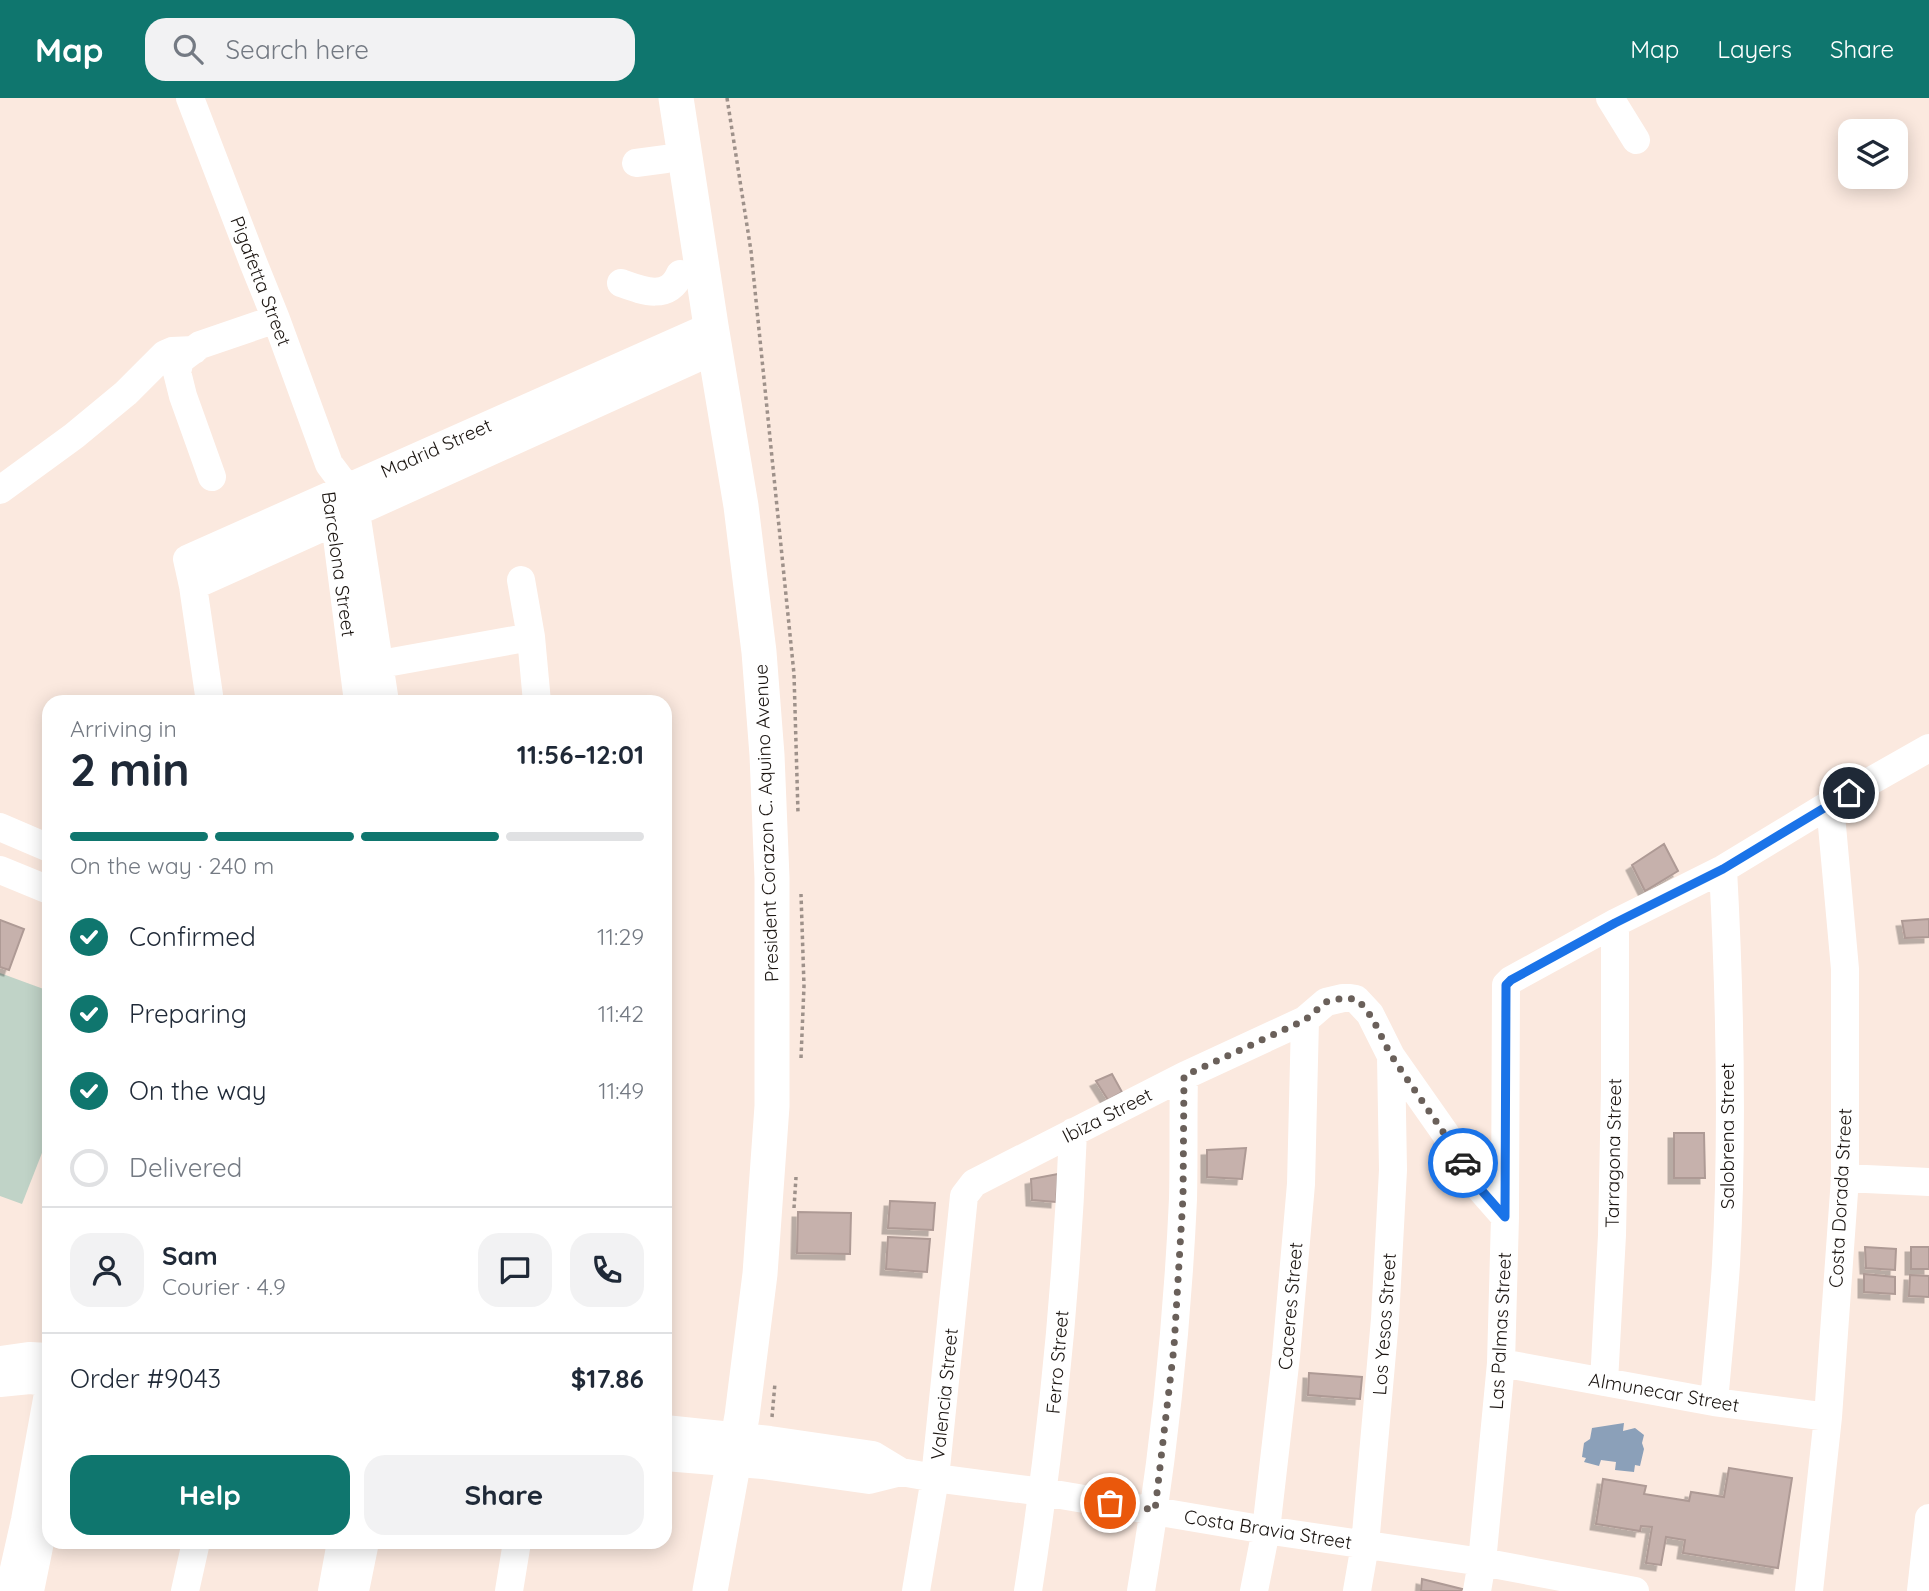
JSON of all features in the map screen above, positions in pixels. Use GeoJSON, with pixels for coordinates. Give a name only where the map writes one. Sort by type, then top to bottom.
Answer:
{"type":"FeatureCollection","features":[{"type":"Feature","properties":{"kind":"main road","name":"President Corazon C. Aquino Avenue"},"geometry":{"type":"LineString","coordinates":[[676,98],[741,506],[759,652],[772,878],[772,1106],[760,1275],[736,1449],[710,1591]]}},
{"type":"Feature","properties":{"kind":"street","name":"Pigafetta Street"},"geometry":{"type":"LineString","coordinates":[[190,98],[329,464]]}},
{"type":"Feature","properties":{"kind":"street"},"geometry":{"type":"LineString","coordinates":[[1610,98],[1636,140]]}},
{"type":"Feature","properties":{"kind":"street"},"geometry":{"type":"LineString","coordinates":[[636,163],[666,159]]}},
{"type":"Feature","properties":{"kind":"street"},"geometry":{"type":"LineString","coordinates":[[621,283],[645,292],[668,290],[676,284],[680,274]]}},
{"type":"Feature","properties":{"kind":"street"},"geometry":{"type":"LineString","coordinates":[[212,477],[183,396],[177,372],[180,360],[200,345],[276,319]]}},
{"type":"Feature","properties":{"kind":"street","name":"Madrid Street"},"geometry":{"type":"LineString","coordinates":[[209,695],[192,586],[341,505],[713,338]]}},
{"type":"Feature","properties":{"kind":"street"},"geometry":{"type":"LineString","coordinates":[[0,490],[127,393],[165,354],[194,350]]}},
{"type":"Feature","properties":{"kind":"street","name":"Barcelona Street"},"geometry":{"type":"LineString","coordinates":[[329,464],[341,505],[368,667],[382,695]]}},
{"type":"Feature","properties":{"kind":"street"},"geometry":{"type":"LineString","coordinates":[[521,580],[531,637],[536,695]]}},
{"type":"Feature","properties":{"kind":"street"},"geometry":{"type":"LineString","coordinates":[[368,667],[531,637]]}},
{"type":"Feature","properties":{"kind":"street","name":"Barcelona Street"},"geometry":{"type":"LineString","coordinates":[[360,695],[368,667]]}},
{"type":"Feature","properties":{"kind":"street"},"geometry":{"type":"LineString","coordinates":[[1615,923],[1723,869],[1929,748]]}},
{"type":"Feature","properties":{"kind":"street","name":"Costa Dorada Street"},"geometry":{"type":"LineString","coordinates":[[1809,1591],[1828,1417],[1845,1178],[1845,969],[1830,804]]}},
{"type":"Feature","properties":{"kind":"street"},"geometry":{"type":"LineString","coordinates":[[0,827],[42,845]]}},
{"type":"Feature","properties":{"kind":"street","name":"Salobrena Street"},"geometry":{"type":"LineString","coordinates":[[1714,1402],[1726,1263],[1729,1126],[1723,869]]}},
{"type":"Feature","properties":{"kind":"street"},"geometry":{"type":"LineString","coordinates":[[0,870],[42,887]]}},
{"type":"Feature","properties":{"kind":"street","name":"Las Palmas Street"},"geometry":{"type":"LineString","coordinates":[[1477,1591],[1500,1363],[1505,1217],[1506,985],[1615,923]]}},
{"type":"Feature","properties":{"kind":"street","name":"Tarragona Street"},"geometry":{"type":"LineString","coordinates":[[1604,1382],[1612,1221],[1615,923]]}},
{"type":"Feature","properties":{"kind":"street","name":"Ibiza Street"},"geometry":{"type":"LineString","coordinates":[[964,1196],[974,1183],[1184,1076],[1305,1020],[1326,1002],[1343,998],[1356,999],[1370,1014],[1391,1056],[1445,1133],[1476,1184],[1505,1217]]}},
{"type":"Feature","properties":{"kind":"street","name":"Caceres Street"},"geometry":{"type":"LineString","coordinates":[[1254,1591],[1266,1530],[1286,1356],[1301,1184],[1305,1020]]}},
{"type":"Feature","properties":{"kind":"street","name":"Los Yesos Street"},"geometry":{"type":"LineString","coordinates":[[1357,1591],[1365,1545],[1385,1319],[1393,1170],[1391,1056]]}},
{"type":"Feature","properties":{"kind":"street"},"geometry":{"type":"LineString","coordinates":[[1141,1591],[1155,1510],[1174,1347],[1183,1197],[1184,1076]]}},
{"type":"Feature","properties":{"kind":"street","name":"Ferro Street"},"geometry":{"type":"LineString","coordinates":[[1028,1591],[1044,1492],[1058,1360],[1069,1225],[1073,1132]]}},
{"type":"Feature","properties":{"kind":"street"},"geometry":{"type":"LineString","coordinates":[[1845,1178],[1929,1182]]}},
{"type":"Feature","properties":{"kind":"street","name":"Valencia Street"},"geometry":{"type":"LineString","coordinates":[[916,1591],[935,1478],[964,1196]]}},
{"type":"Feature","properties":{"kind":"street"},"geometry":{"type":"LineString","coordinates":[[0,1360],[42,1357]]}},
{"type":"Feature","properties":{"kind":"street","name":"Almunecar Street"},"geometry":{"type":"LineString","coordinates":[[1500,1363],[1714,1402],[1828,1417]]}},
{"type":"Feature","properties":{"kind":"street"},"geometry":{"type":"LineString","coordinates":[[0,1382],[42,1382]]}},
{"type":"Feature","properties":{"kind":"street"},"geometry":{"type":"LineString","coordinates":[[9,1591],[42,1426]]}},
{"type":"Feature","properties":{"kind":"street"},"geometry":{"type":"LineString","coordinates":[[672,1431],[736,1449]]}},
{"type":"Feature","properties":{"kind":"street"},"geometry":{"type":"LineString","coordinates":[[672,1456],[736,1449]]}},
{"type":"Feature","properties":{"kind":"street","name":"Costa Bravia Street"},"geometry":{"type":"LineString","coordinates":[[736,1449],[869,1480],[901,1472],[1044,1492],[1266,1530],[1482,1562],[1588,1587],[1635,1591]]}},
{"type":"Feature","properties":{"kind":"street"},"geometry":{"type":"LineString","coordinates":[[1920,1591],[1929,1518]]}},
{"type":"Feature","properties":{"kind":"street"},"geometry":{"type":"LineString","coordinates":[[30,1591],[42,1532]]}},
{"type":"Feature","properties":{"kind":"street"},"geometry":{"type":"LineString","coordinates":[[185,1591],[194,1549]]}},
{"type":"Feature","properties":{"kind":"street"},"geometry":{"type":"LineString","coordinates":[[332,1591],[340,1549]]}},
{"type":"Feature","properties":{"kind":"street"},"geometry":{"type":"LineString","coordinates":[[355,1591],[364,1549]]}},
{"type":"Feature","properties":{"kind":"street"},"geometry":{"type":"LineString","coordinates":[[509,1591],[516,1549]]}},
{"type":"Feature","properties":{"kind":"green space"},"geometry":{"type":"Polygon","coordinates":[[[0,973],[42,988],[42,1153],[22,1204],[0,1196],[0,973]]]}},
{"type":"Feature","properties":{"kind":"water"},"geometry":{"type":"Polygon","coordinates":[[[1624,1423],[1623,1431],[1635,1428],[1644,1435],[1640,1466],[1635,1465],[1634,1472],[1615,1470],[1616,1462],[1601,1460],[1599,1466],[1584,1462],[1584,1443],[1590,1439],[1592,1428],[1624,1423]]]}},
{"type":"Feature","properties":{"kind":"building"},"geometry":{"type":"Polygon","coordinates":[[[1664,844],[1678,871],[1645,891],[1632,865],[1664,844]]]}},
{"type":"Feature","properties":{"kind":"building"},"geometry":{"type":"Polygon","coordinates":[[[1929,919],[1929,937],[1905,938],[1902,921],[1929,919]]]}},
{"type":"Feature","properties":{"kind":"building"},"geometry":{"type":"Polygon","coordinates":[[[0,920],[24,929],[9,970],[0,967],[0,920]]]}},
{"type":"Feature","properties":{"kind":"building"},"geometry":{"type":"Polygon","coordinates":[[[1112,1074],[1122,1092],[1108,1100],[1096,1081],[1112,1074]]]}},
{"type":"Feature","properties":{"kind":"building"},"geometry":{"type":"Polygon","coordinates":[[[1674,1133],[1704,1133],[1705,1178],[1674,1178],[1674,1133]]]}},
{"type":"Feature","properties":{"kind":"building"},"geometry":{"type":"Polygon","coordinates":[[[1246,1148],[1242,1179],[1207,1177],[1207,1150],[1246,1148]]]}},
{"type":"Feature","properties":{"kind":"building"},"geometry":{"type":"Polygon","coordinates":[[[1058,1174],[1056,1202],[1032,1200],[1031,1179],[1058,1174]]]}},
{"type":"Feature","properties":{"kind":"building"},"geometry":{"type":"Polygon","coordinates":[[[890,1201],[935,1203],[933,1230],[888,1228],[890,1201]]]}},
{"type":"Feature","properties":{"kind":"building"},"geometry":{"type":"Polygon","coordinates":[[[798,1212],[851,1213],[850,1254],[797,1253],[798,1212]]]}},
{"type":"Feature","properties":{"kind":"building"},"geometry":{"type":"Polygon","coordinates":[[[888,1237],[930,1239],[927,1272],[886,1269],[888,1237]]]}},
{"type":"Feature","properties":{"kind":"building"},"geometry":{"type":"Polygon","coordinates":[[[1865,1247],[1896,1249],[1895,1270],[1866,1268],[1865,1247]]]}},
{"type":"Feature","properties":{"kind":"building"},"geometry":{"type":"Polygon","coordinates":[[[1911,1247],[1929,1247],[1929,1269],[1911,1269],[1911,1247]]]}},
{"type":"Feature","properties":{"kind":"building"},"geometry":{"type":"Polygon","coordinates":[[[1864,1274],[1895,1277],[1895,1294],[1864,1292],[1864,1274]]]}},
{"type":"Feature","properties":{"kind":"building"},"geometry":{"type":"Polygon","coordinates":[[[1910,1275],[1929,1276],[1929,1297],[1909,1296],[1910,1275]]]}},
{"type":"Feature","properties":{"kind":"building"},"geometry":{"type":"Polygon","coordinates":[[[1309,1373],[1362,1377],[1360,1399],[1308,1395],[1309,1373]]]}},
{"type":"Feature","properties":{"kind":"building"},"geometry":{"type":"Polygon","coordinates":[[[1729,1468],[1792,1478],[1778,1568],[1683,1553],[1685,1540],[1666,1537],[1661,1565],[1646,1563],[1652,1527],[1641,1526],[1640,1531],[1596,1524],[1603,1479],[1646,1486],[1644,1494],[1689,1501],[1691,1492],[1724,1497],[1729,1468]]]}},
{"type":"Feature","properties":{"kind":"building"},"geometry":{"type":"Polygon","coordinates":[[[1422,1579],[1462,1589],[1421,1591],[1422,1579]]]}},
{"type":"Feature","properties":{"kind":"way so far"},"geometry":{"type":"LineString","coordinates":[[1110,1503],[1155,1510],[1174,1347],[1183,1197],[1184,1076],[1305,1020],[1326,1002],[1343,998],[1356,999],[1370,1014],[1391,1056],[1463,1163]]}},
{"type":"Feature","properties":{"kind":"route"},"geometry":{"type":"LineString","coordinates":[[1463,1163],[1476,1184],[1505,1217],[1506,985],[1511,980],[1615,923],[1723,869],[1849,793]]}}]}
